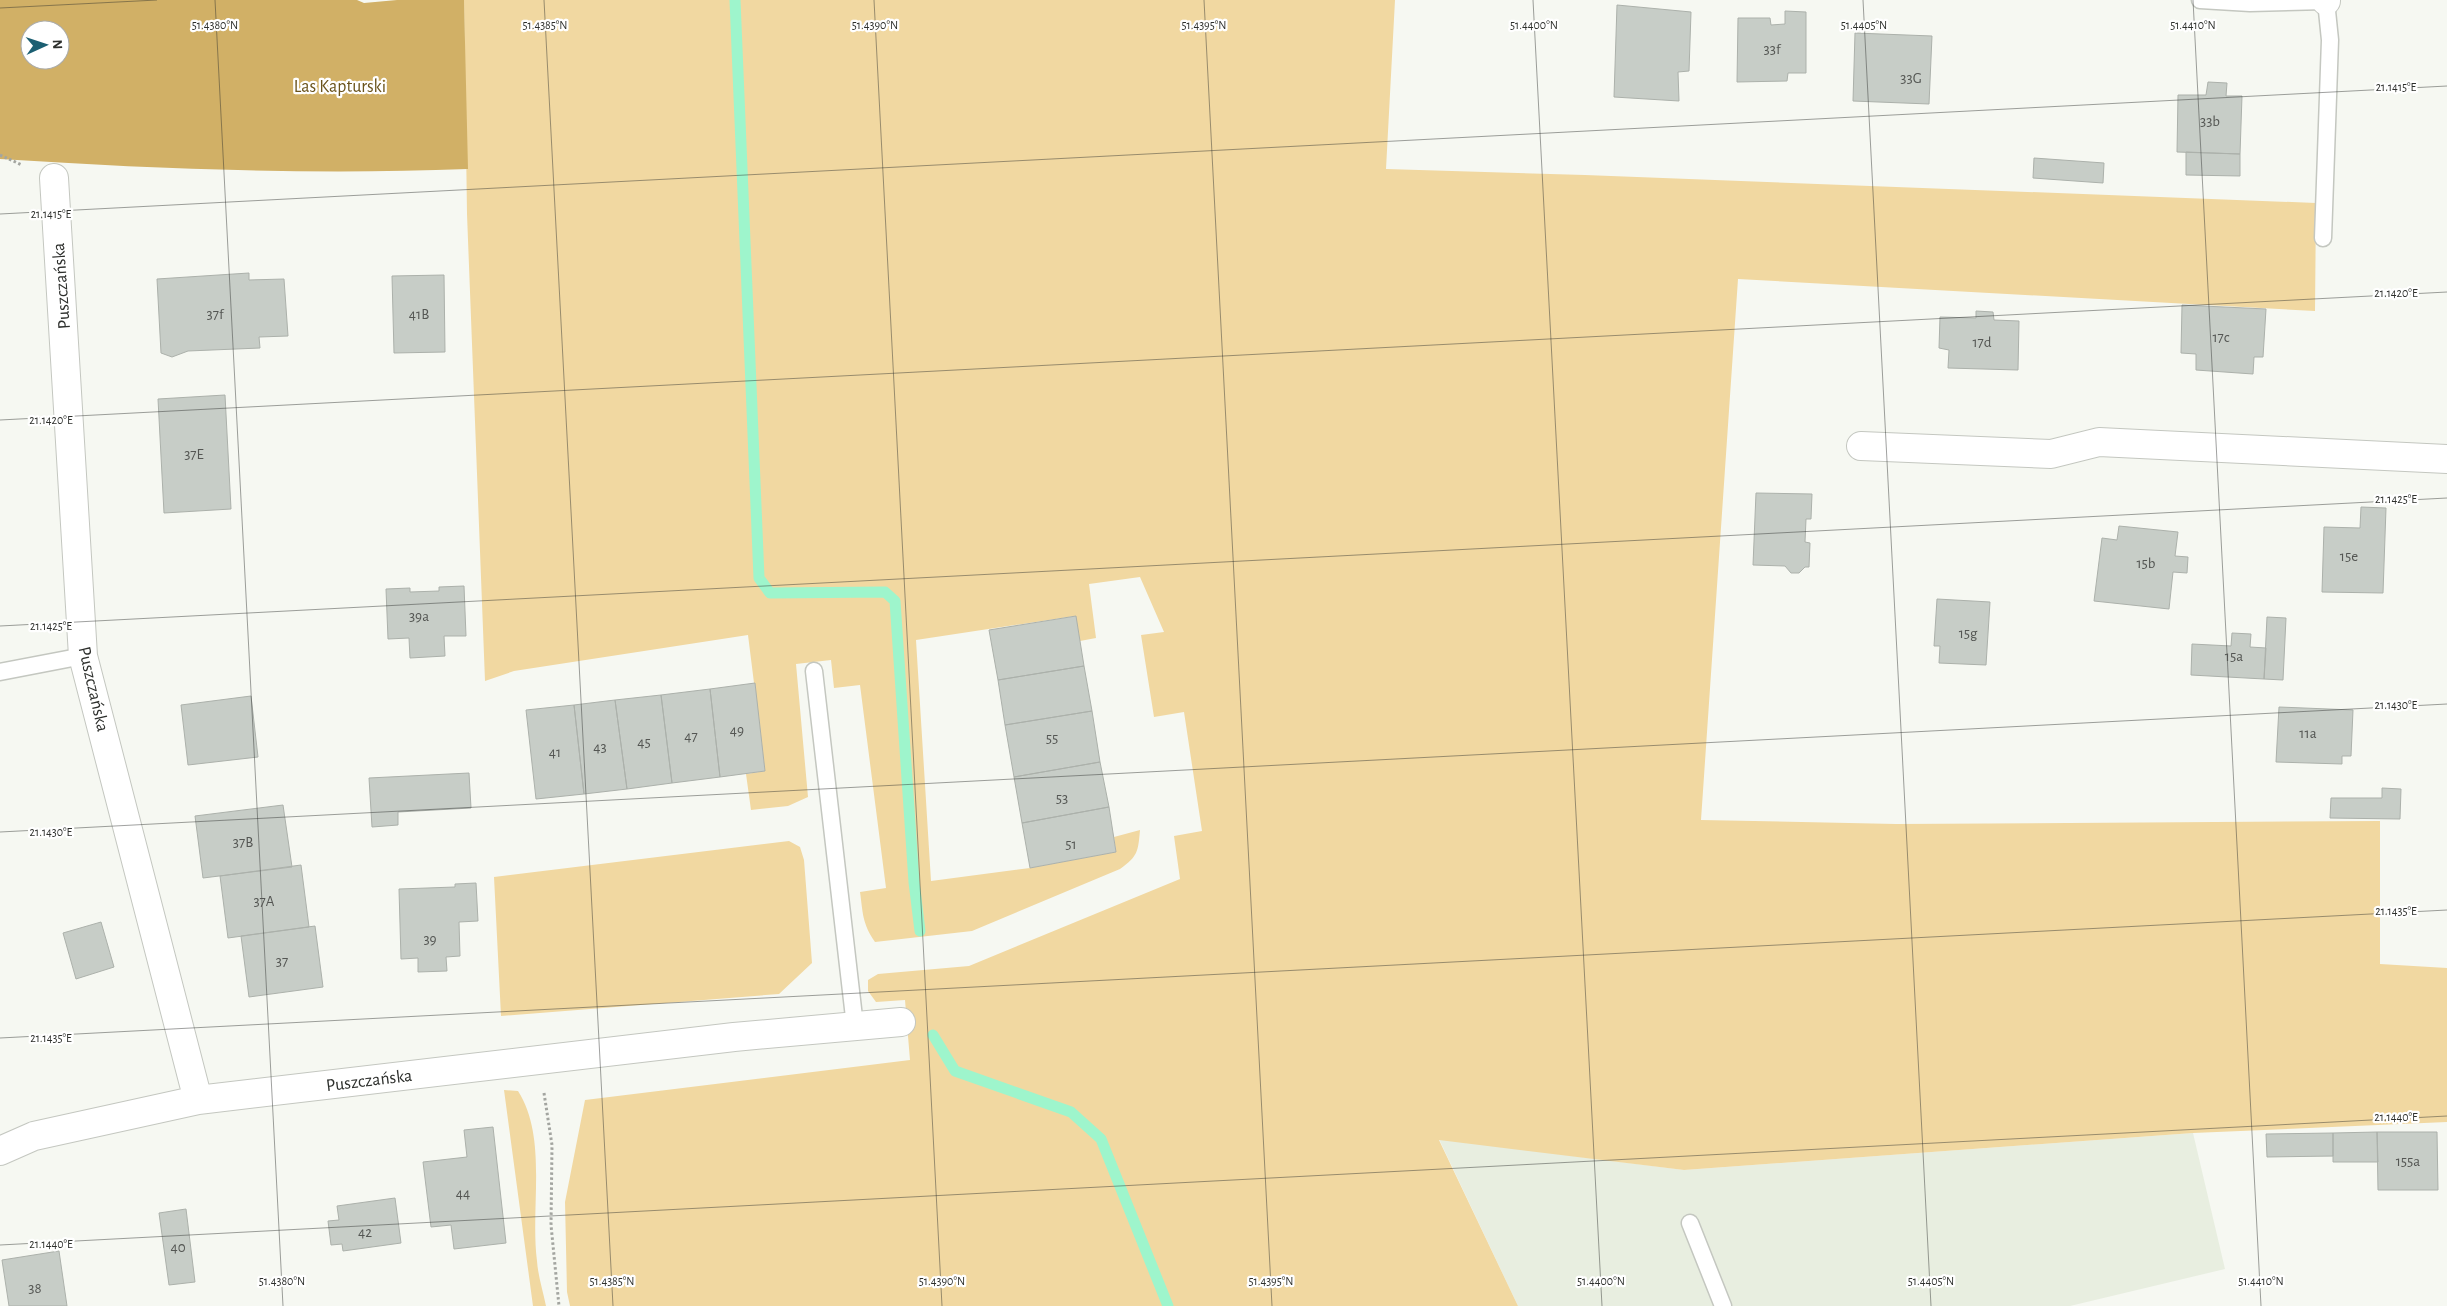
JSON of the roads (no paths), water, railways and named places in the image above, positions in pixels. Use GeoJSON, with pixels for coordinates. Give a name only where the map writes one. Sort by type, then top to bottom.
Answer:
{"type":"FeatureCollection","features":[{"type":"Feature","properties":{"kind":"street","name":"Puszczańska"},"geometry":{"type":"LineString","coordinates":[[54,178],[84,656],[198,1100]]}},
{"type":"Feature","properties":{"kind":"street"},"geometry":{"type":"LineString","coordinates":[[1861,446],[2051,454],[2098,442],[2447,459]]}},
{"type":"Feature","properties":{"kind":"street","name":"Puszczańska"},"geometry":{"type":"LineString","coordinates":[[0,1151],[34,1136],[198,1100],[539,1060],[900,1022]]}},
{"type":"Feature","properties":{"kind":"lane"},"geometry":{"type":"LineString","coordinates":[[2200,0],[2250,3],[2326,1],[2330,40],[2323,238]]}},
{"type":"Feature","properties":{"kind":"lane"},"geometry":{"type":"LineString","coordinates":[[0,672],[84,656]]}},
{"type":"Feature","properties":{"kind":"lane"},"geometry":{"type":"LineString","coordinates":[[814,671],[855,1026]]}},
{"type":"Feature","properties":{"kind":"lane"},"geometry":{"type":"LineString","coordinates":[[1690,1223],[1723,1306]]}},
{"type":"Feature","properties":{"kind":"waterway"},"geometry":{"type":"LineString","coordinates":[[735,0],[759,578],[770,593],[885,592],[895,601],[914,882],[920,931]]}},
{"type":"Feature","properties":{"kind":"waterway"},"geometry":{"type":"LineString","coordinates":[[933,1035],[955,1071],[1071,1112],[1101,1139],[1168,1306]]}},
{"type":"Feature","properties":{"kind":"park label","name":"Las Kapturski"},"geometry":{"type":"Point","coordinates":[340,86]}}]}
